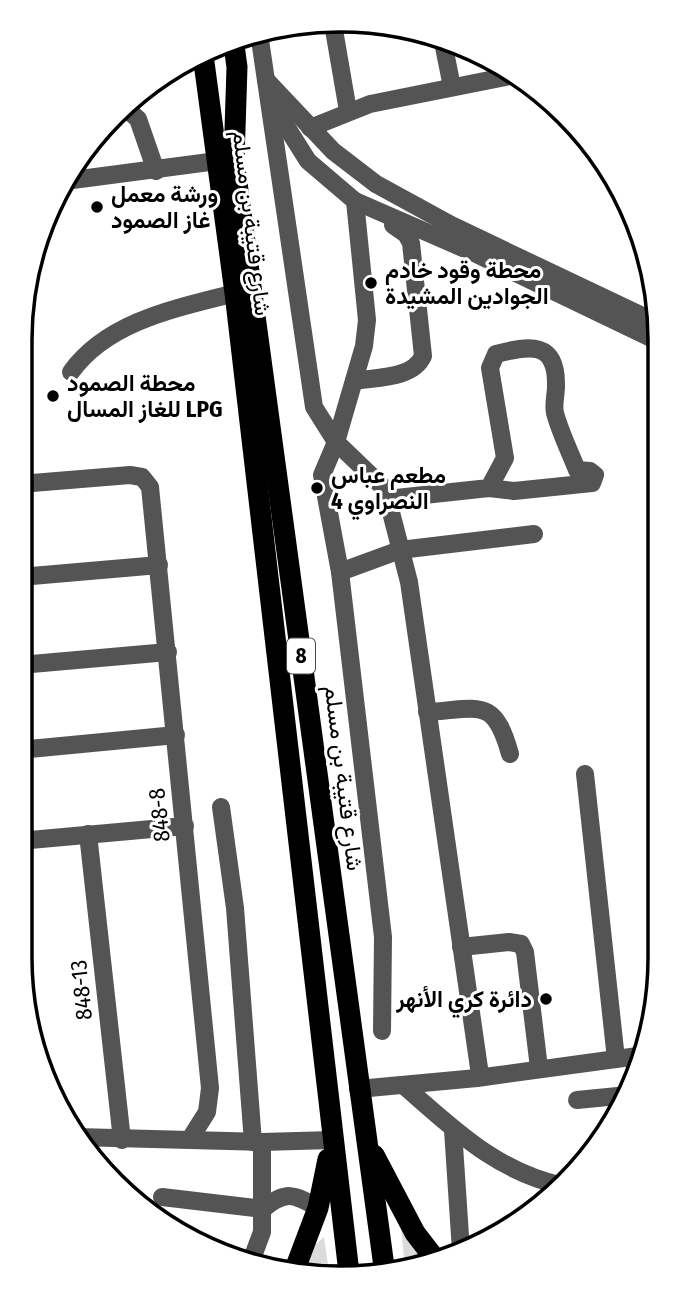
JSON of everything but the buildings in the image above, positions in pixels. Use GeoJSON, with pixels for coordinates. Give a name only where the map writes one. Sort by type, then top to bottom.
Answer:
{"type":"FeatureCollection","features":[{"type":"Feature","properties":{"kind":"highway","name":"شارع قتيبة بن مسلم"},"geometry":{"type":"LineString","coordinates":[[235,50],[237,67],[234,162],[383,1262]]}},
{"type":"Feature","properties":{"kind":"highway","name":"شارع قتيبة بن مسلم"},"geometry":{"type":"LineString","coordinates":[[204,63],[235,293],[348,1266]]}},
{"type":"Feature","properties":{"kind":"highway"},"geometry":{"type":"LineString","coordinates":[[365,1135],[399,1204],[430,1252]]}},
{"type":"Feature","properties":{"kind":"highway"},"geometry":{"type":"LineString","coordinates":[[297,1263],[318,1208],[332,1140]]}},
{"type":"Feature","properties":{"kind":"street"},"geometry":{"type":"LineString","coordinates":[[334,32],[348,111]]}},
{"type":"Feature","properties":{"kind":"street"},"geometry":{"type":"LineString","coordinates":[[260,42],[314,407],[336,442],[385,489],[409,582],[480,1075]]}},
{"type":"Feature","properties":{"kind":"street"},"geometry":{"type":"LineString","coordinates":[[445,50],[452,88]]}},
{"type":"Feature","properties":{"kind":"street"},"geometry":{"type":"LineString","coordinates":[[310,128],[348,111],[502,78]]}},
{"type":"Feature","properties":{"kind":"street"},"geometry":{"type":"LineString","coordinates":[[265,79],[310,128],[376,184],[451,225],[647,318]]}},
{"type":"Feature","properties":{"kind":"street"},"geometry":{"type":"LineString","coordinates":[[269,98],[307,161],[355,201],[472,252],[648,337]]}},
{"type":"Feature","properties":{"kind":"street"},"geometry":{"type":"LineString","coordinates":[[131,113],[138,119],[156,171]]}},
{"type":"Feature","properties":{"kind":"street"},"geometry":{"type":"LineString","coordinates":[[76,180],[217,162]]}},
{"type":"Feature","properties":{"kind":"street"},"geometry":{"type":"LineString","coordinates":[[354,381],[412,370],[421,361],[425,349],[410,240],[384,215],[376,184]]}},
{"type":"Feature","properties":{"kind":"street"},"geometry":{"type":"LineString","coordinates":[[355,201],[367,320],[364,346],[336,442],[322,475],[340,572],[383,937],[382,1031]]}},
{"type":"Feature","properties":{"kind":"street"},"geometry":{"type":"LineString","coordinates":[[71,372],[83,354],[119,331],[160,313],[235,293]]}},
{"type":"Feature","properties":{"kind":"street"},"geometry":{"type":"LineString","coordinates":[[387,499],[489,488],[514,491],[592,483],[594,475],[590,471],[577,470],[555,412],[556,382],[551,356],[545,350],[522,347],[496,354],[490,368],[505,458],[489,488]]}},
{"type":"Feature","properties":{"kind":"street","name":"848-8"},"geometry":{"type":"LineString","coordinates":[[32,483],[130,475],[147,481],[152,493],[211,1096],[207,1112],[190,1139]]}},
{"type":"Feature","properties":{"kind":"street"},"geometry":{"type":"LineString","coordinates":[[340,572],[400,550],[534,534]]}},
{"type":"Feature","properties":{"kind":"street"},"geometry":{"type":"LineString","coordinates":[[32,577],[159,565]]}},
{"type":"Feature","properties":{"kind":"street"},"geometry":{"type":"LineString","coordinates":[[32,663],[167,652]]}},
{"type":"Feature","properties":{"kind":"street"},"geometry":{"type":"LineString","coordinates":[[428,712],[482,709],[492,714],[503,727],[510,754]]}},
{"type":"Feature","properties":{"kind":"street"},"geometry":{"type":"LineString","coordinates":[[32,749],[176,735]]}},
{"type":"Feature","properties":{"kind":"street"},"geometry":{"type":"LineString","coordinates":[[585,774],[616,1059]]}},
{"type":"Feature","properties":{"kind":"street"},"geometry":{"type":"LineString","coordinates":[[221,807],[235,908],[258,1142],[263,1209],[259,1242],[254,1253]]}},
{"type":"Feature","properties":{"kind":"street"},"geometry":{"type":"LineString","coordinates":[[32,840],[185,826]]}},
{"type":"Feature","properties":{"kind":"street","name":"848-13"},"geometry":{"type":"LineString","coordinates":[[88,834],[122,1139]]}},
{"type":"Feature","properties":{"kind":"street"},"geometry":{"type":"LineString","coordinates":[[461,947],[509,942],[521,944],[525,952],[539,1068]]}},
{"type":"Feature","properties":{"kind":"street"},"geometry":{"type":"LineString","coordinates":[[358,1089],[631,1057]]}},
{"type":"Feature","properties":{"kind":"street"},"geometry":{"type":"LineString","coordinates":[[403,1085],[453,1130],[510,1169],[550,1182]]}},
{"type":"Feature","properties":{"kind":"street"},"geometry":{"type":"LineString","coordinates":[[578,1100],[614,1097]]}},
{"type":"Feature","properties":{"kind":"street"},"geometry":{"type":"LineString","coordinates":[[453,1130],[460,1241]]}},
{"type":"Feature","properties":{"kind":"street"},"geometry":{"type":"LineString","coordinates":[[89,1138],[258,1142],[332,1140]]}},
{"type":"Feature","properties":{"kind":"street"},"geometry":{"type":"LineString","coordinates":[[162,1197],[263,1209],[283,1196],[299,1197],[318,1208]]}},
{"type":"Feature","properties":{"kind":"shaded area"},"geometry":{"type":"Polygon","coordinates":[[[401,1227],[421,1255],[404,1259],[401,1227]]]}},
{"type":"Feature","properties":{"kind":"shaded area"},"geometry":{"type":"Polygon","coordinates":[[[324,1237],[328,1265],[308,1264],[315,1245],[324,1237]]]}},
{"type":"Feature","properties":{"kind":"place","name":"ورشة معمل غاز الصمود"},"geometry":{"type":"Point","coordinates":[97,207]}},
{"type":"Feature","properties":{"kind":"place","name":"محطة وقود خادم الجوادين المشيدة"},"geometry":{"type":"Point","coordinates":[371,283]}},
{"type":"Feature","properties":{"kind":"place","name":"محطة الصمود للغاز المسال LPG"},"geometry":{"type":"Point","coordinates":[53,396]}},
{"type":"Feature","properties":{"kind":"place","name":"مطعم عباس النصراوي 4"},"geometry":{"type":"Point","coordinates":[317,488]}},
{"type":"Feature","properties":{"kind":"place","name":"دائرة كري الأنهر"},"geometry":{"type":"Point","coordinates":[546,999]}}]}
